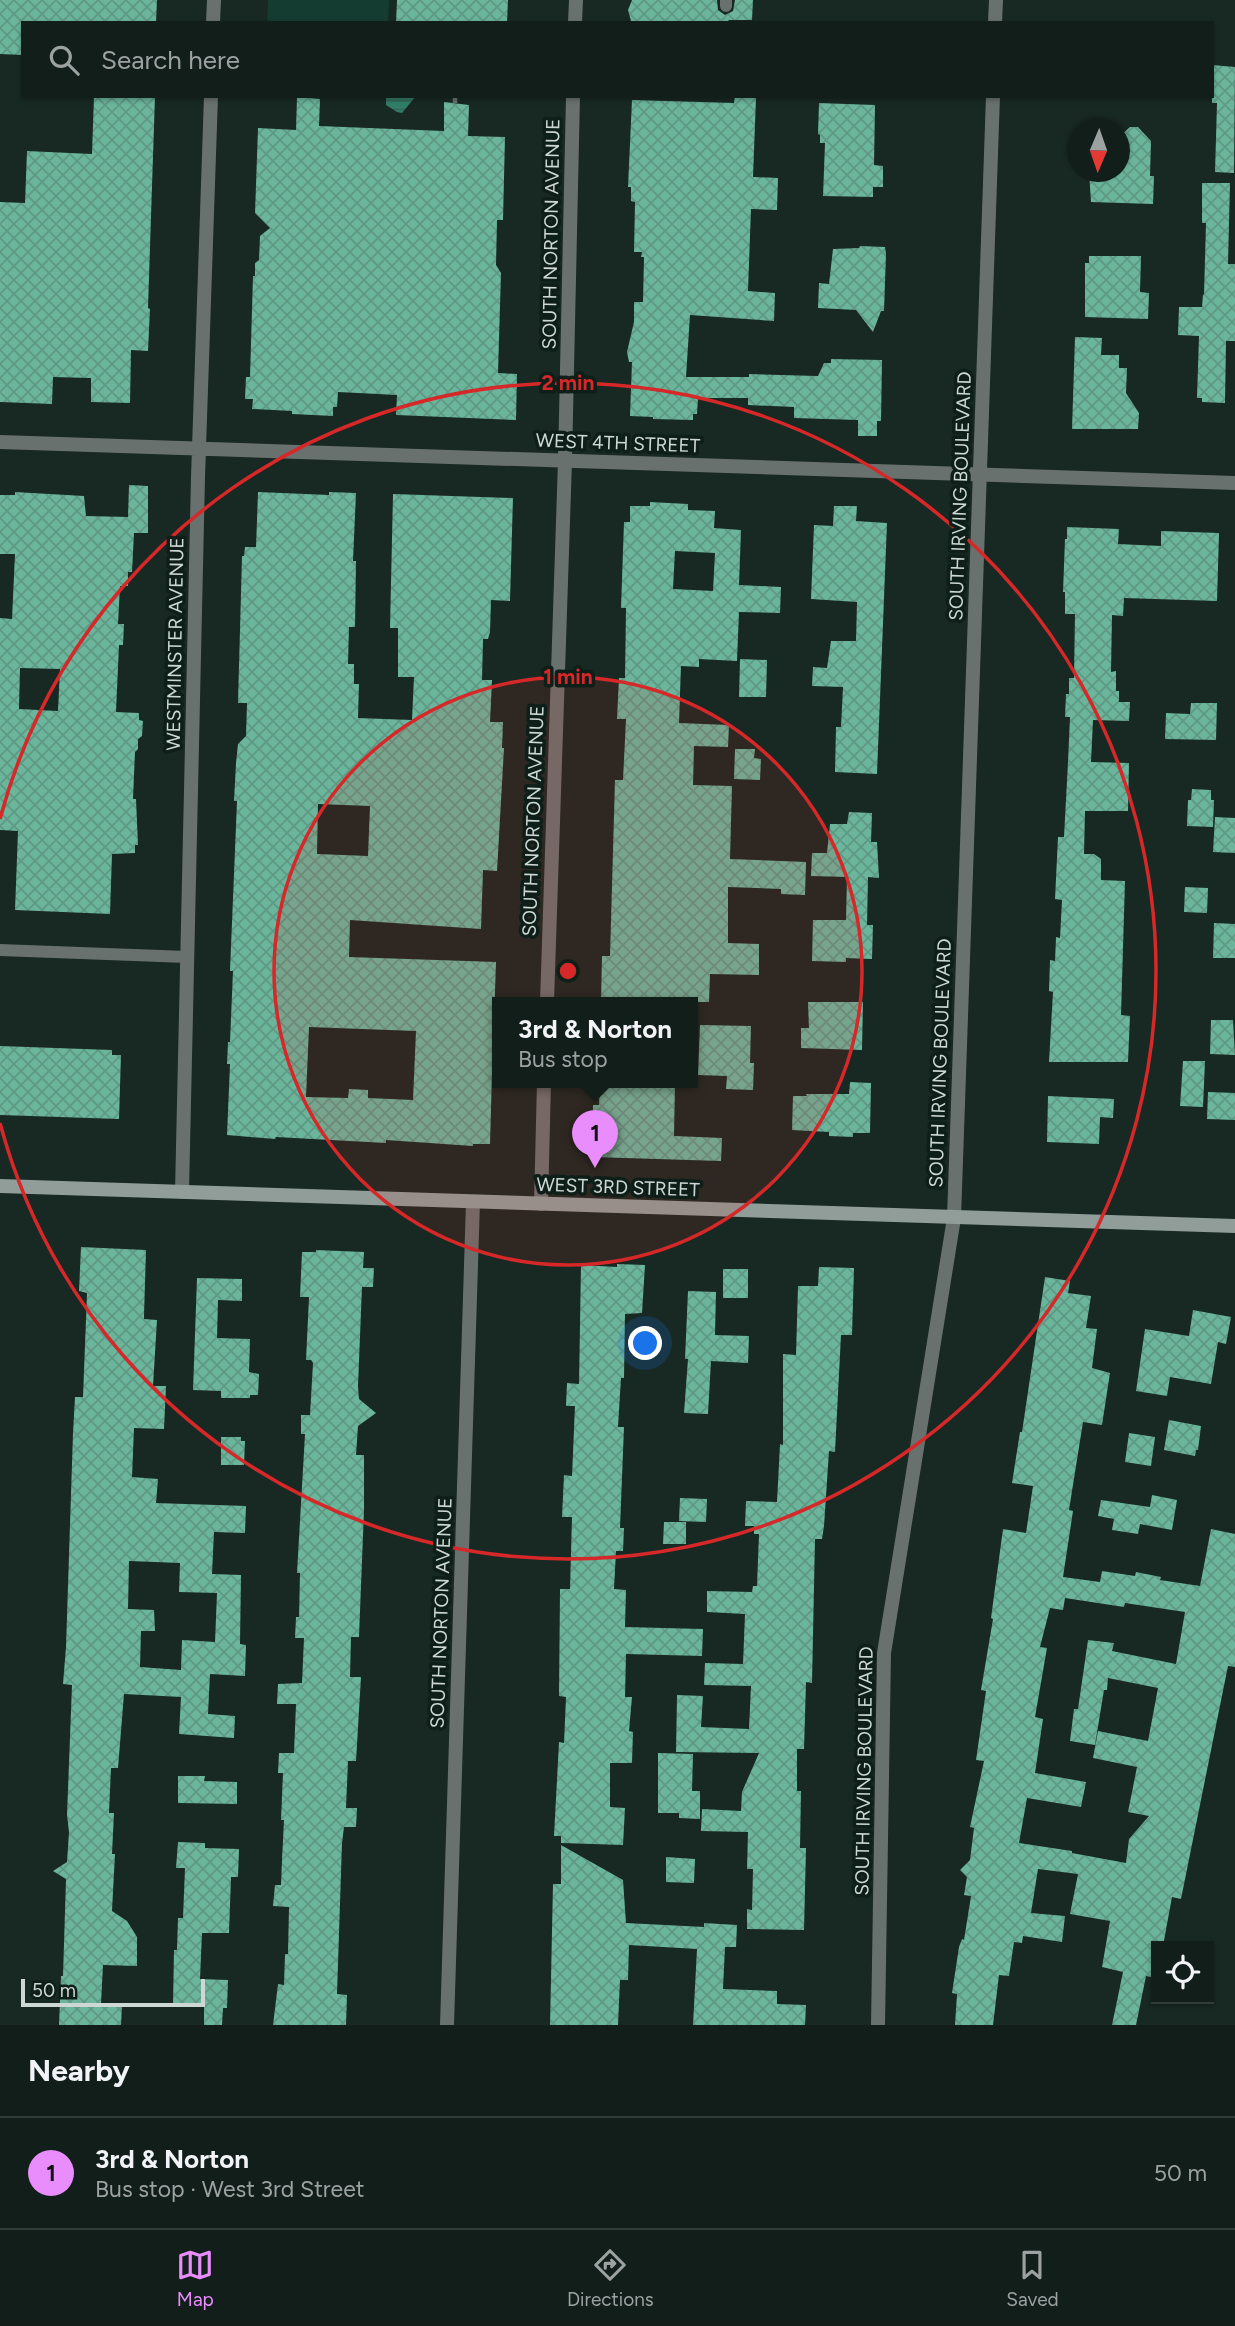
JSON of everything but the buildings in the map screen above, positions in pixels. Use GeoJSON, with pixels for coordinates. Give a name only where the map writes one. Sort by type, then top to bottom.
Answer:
{"type":"FeatureCollection","features":[{"type":"Feature","properties":{"kind":"main road","name":"WEST 3RD STREET"},"geometry":{"type":"LineString","coordinates":[[0,1186],[1235,1226]]}},
{"type":"Feature","properties":{"kind":"street"},"geometry":{"type":"LineString","coordinates":[[213,21],[214,0]]}},
{"type":"Feature","properties":{"kind":"street"},"geometry":{"type":"LineString","coordinates":[[575,21],[576,0]]}},
{"type":"Feature","properties":{"kind":"street"},"geometry":{"type":"LineString","coordinates":[[995,21],[996,0]]}},
{"type":"Feature","properties":{"kind":"street","name":"WESTMINSTER AVENUE"},"geometry":{"type":"LineString","coordinates":[[182,1192],[199,447],[211,98]]}},
{"type":"Feature","properties":{"kind":"street","name":"SOUTH NORTON AVENUE"},"geometry":{"type":"LineString","coordinates":[[547,997],[565,461],[573,98]]}},
{"type":"Feature","properties":{"kind":"street","name":"SOUTH IRVING BOULEVARD"},"geometry":{"type":"LineString","coordinates":[[878,2025],[884,1653],[954,1218],[993,98]]}},
{"type":"Feature","properties":{"kind":"street","name":"WEST 4TH STREET"},"geometry":{"type":"LineString","coordinates":[[0,442],[1235,482]]}},
{"type":"Feature","properties":{"kind":"street"},"geometry":{"type":"LineString","coordinates":[[541,1204],[544,1088]]}},
{"type":"Feature","properties":{"kind":"street","name":"SOUTH NORTON AVENUE"},"geometry":{"type":"LineString","coordinates":[[447,2025],[473,1202]]}},
{"type":"Feature","properties":{"kind":"lane"},"geometry":{"type":"LineString","coordinates":[[0,950],[187,957]]}},
{"type":"Feature","properties":{"kind":"path"},"geometry":{"type":"LineString","coordinates":[[455,98],[455,103]]}},
{"type":"Feature","properties":{"kind":"shaded area"},"geometry":{"type":"Polygon","coordinates":[[[268,0],[389,0],[388,21],[267,21],[268,0]]]}},
{"type":"Feature","properties":{"kind":"shaded area"},"geometry":{"type":"Polygon","coordinates":[[[386,98],[414,98],[402,113],[386,105],[386,98]]]}},
{"type":"Feature","properties":{"kind":"place","name":"3rd & Norton"},"geometry":{"type":"Point","coordinates":[595,1168]}}]}
